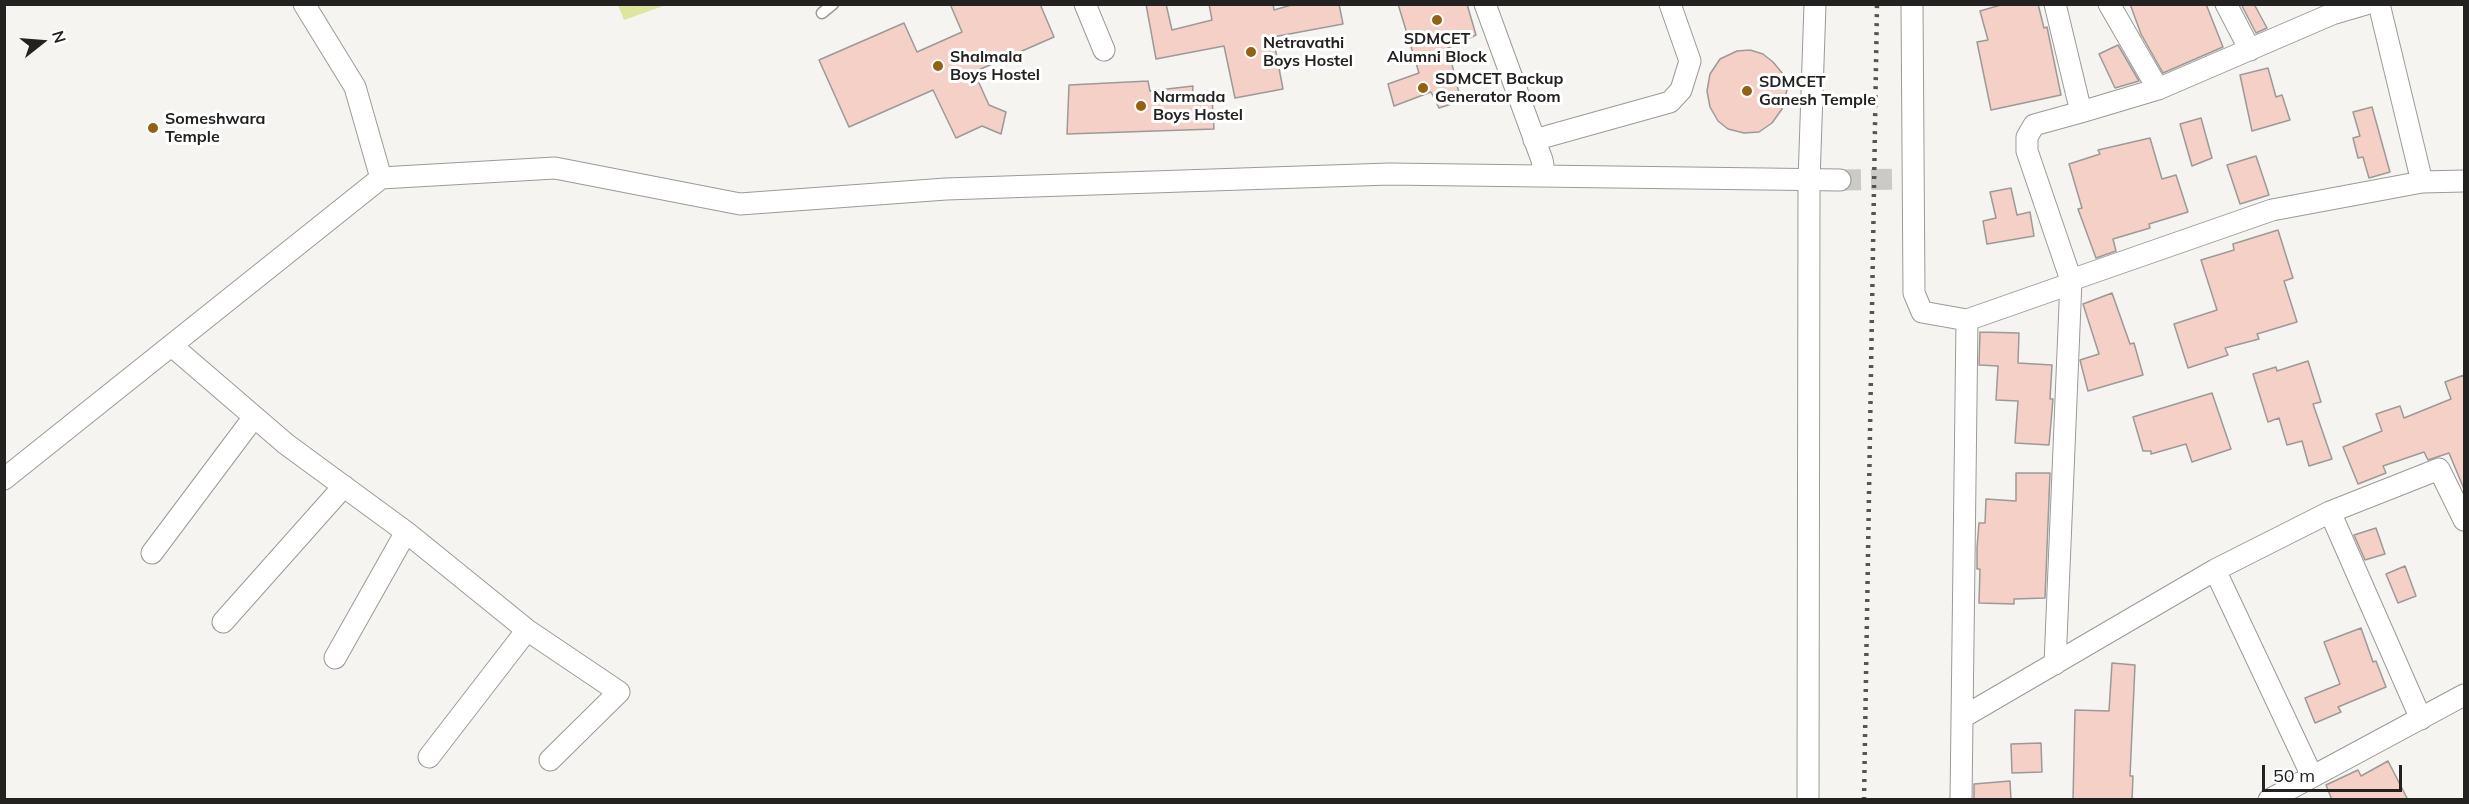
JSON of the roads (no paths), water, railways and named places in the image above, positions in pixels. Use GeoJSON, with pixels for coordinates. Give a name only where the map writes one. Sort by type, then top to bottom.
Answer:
{"type":"FeatureCollection","features":[{"type":"Feature","properties":{"kind":"street"},"geometry":{"type":"LineString","coordinates":[[304,4],[356,87],[381,178]]}},
{"type":"Feature","properties":{"kind":"street"},"geometry":{"type":"LineString","coordinates":[[1085,4],[1104,50]]}},
{"type":"Feature","properties":{"kind":"street"},"geometry":{"type":"LineString","coordinates":[[1485,4],[1545,176]]}},
{"type":"Feature","properties":{"kind":"street"},"geometry":{"type":"LineString","coordinates":[[1534,140],[1670,102],[1681,90],[1690,61],[1670,4]]}},
{"type":"Feature","properties":{"kind":"street"},"geometry":{"type":"LineString","coordinates":[[1808,800],[1809,181],[1815,4]]}},
{"type":"Feature","properties":{"kind":"street"},"geometry":{"type":"LineString","coordinates":[[1912,4],[1914,292],[1922,312],[1967,320],[2064,286],[2071,280],[2272,210],[2422,182],[2464,181]]}},
{"type":"Feature","properties":{"kind":"street"},"geometry":{"type":"LineString","coordinates":[[2055,4],[2080,112]]}},
{"type":"Feature","properties":{"kind":"street"},"geometry":{"type":"LineString","coordinates":[[2109,4],[2158,89]]}},
{"type":"Feature","properties":{"kind":"street"},"geometry":{"type":"LineString","coordinates":[[2226,4],[2250,50]]}},
{"type":"Feature","properties":{"kind":"street"},"geometry":{"type":"LineString","coordinates":[[2055,663],[2071,280],[2027,151],[2026,137],[2034,125],[2158,89],[2250,50],[2329,9],[2366,4]]}},
{"type":"Feature","properties":{"kind":"street"},"geometry":{"type":"LineString","coordinates":[[2379,4],[2422,182]]}},
{"type":"Feature","properties":{"kind":"street"},"geometry":{"type":"LineString","coordinates":[[4,479],[381,178],[555,168],[740,204],[946,189],[1353,175],[1840,180]]}},
{"type":"Feature","properties":{"kind":"street"},"geometry":{"type":"LineString","coordinates":[[1961,800],[1964,717],[1967,320]]}},
{"type":"Feature","properties":{"kind":"street"},"geometry":{"type":"LineString","coordinates":[[172,346],[286,444],[406,532],[526,630],[619,692],[550,760]]}},
{"type":"Feature","properties":{"kind":"street"},"geometry":{"type":"LineString","coordinates":[[152,553],[254,417]]}},
{"type":"Feature","properties":{"kind":"street"},"geometry":{"type":"LineString","coordinates":[[1964,717],[2215,570],[2330,512],[2439,469],[2464,520]]}},
{"type":"Feature","properties":{"kind":"street"},"geometry":{"type":"LineString","coordinates":[[223,622],[344,486]]}},
{"type":"Feature","properties":{"kind":"street"},"geometry":{"type":"LineString","coordinates":[[2330,512],[2421,719]]}},
{"type":"Feature","properties":{"kind":"street"},"geometry":{"type":"LineString","coordinates":[[335,658],[406,532]]}},
{"type":"Feature","properties":{"kind":"street"},"geometry":{"type":"LineString","coordinates":[[2215,570],[2312,776]]}},
{"type":"Feature","properties":{"kind":"street"},"geometry":{"type":"LineString","coordinates":[[429,757],[526,630]]}},
{"type":"Feature","properties":{"kind":"street"},"geometry":{"type":"LineString","coordinates":[[2269,800],[2464,695]]}},
{"type":"Feature","properties":{"kind":"lane"},"geometry":{"type":"LineString","coordinates":[[822,13],[833,4]]}},
{"type":"Feature","properties":{"kind":"tunnel"},"geometry":{"type":"LineString","coordinates":[[1840,180],[1913,179]]}},
{"type":"Feature","properties":{"kind":"railway"},"geometry":{"type":"LineString","coordinates":[[1864,800],[1877,4]]}},
{"type":"Feature","properties":{"kind":"place","name":"SDMCET Alumni Block"},"geometry":{"type":"Point","coordinates":[1437,20]}},
{"type":"Feature","properties":{"kind":"place","name":"Netravathi Boys Hostel"},"geometry":{"type":"Point","coordinates":[1251,52]}},
{"type":"Feature","properties":{"kind":"place","name":"Shalmala Boys Hostel"},"geometry":{"type":"Point","coordinates":[938,66]}},
{"type":"Feature","properties":{"kind":"place","name":"SDMCET Backup Generator Room"},"geometry":{"type":"Point","coordinates":[1423,88]}},
{"type":"Feature","properties":{"kind":"place","name":"SDMCET Ganesh Temple"},"geometry":{"type":"Point","coordinates":[1747,91]}},
{"type":"Feature","properties":{"kind":"place","name":"Narmada Boys Hostel"},"geometry":{"type":"Point","coordinates":[1141,106]}},
{"type":"Feature","properties":{"kind":"place","name":"Someshwara Temple"},"geometry":{"type":"Point","coordinates":[153,128]}}]}
